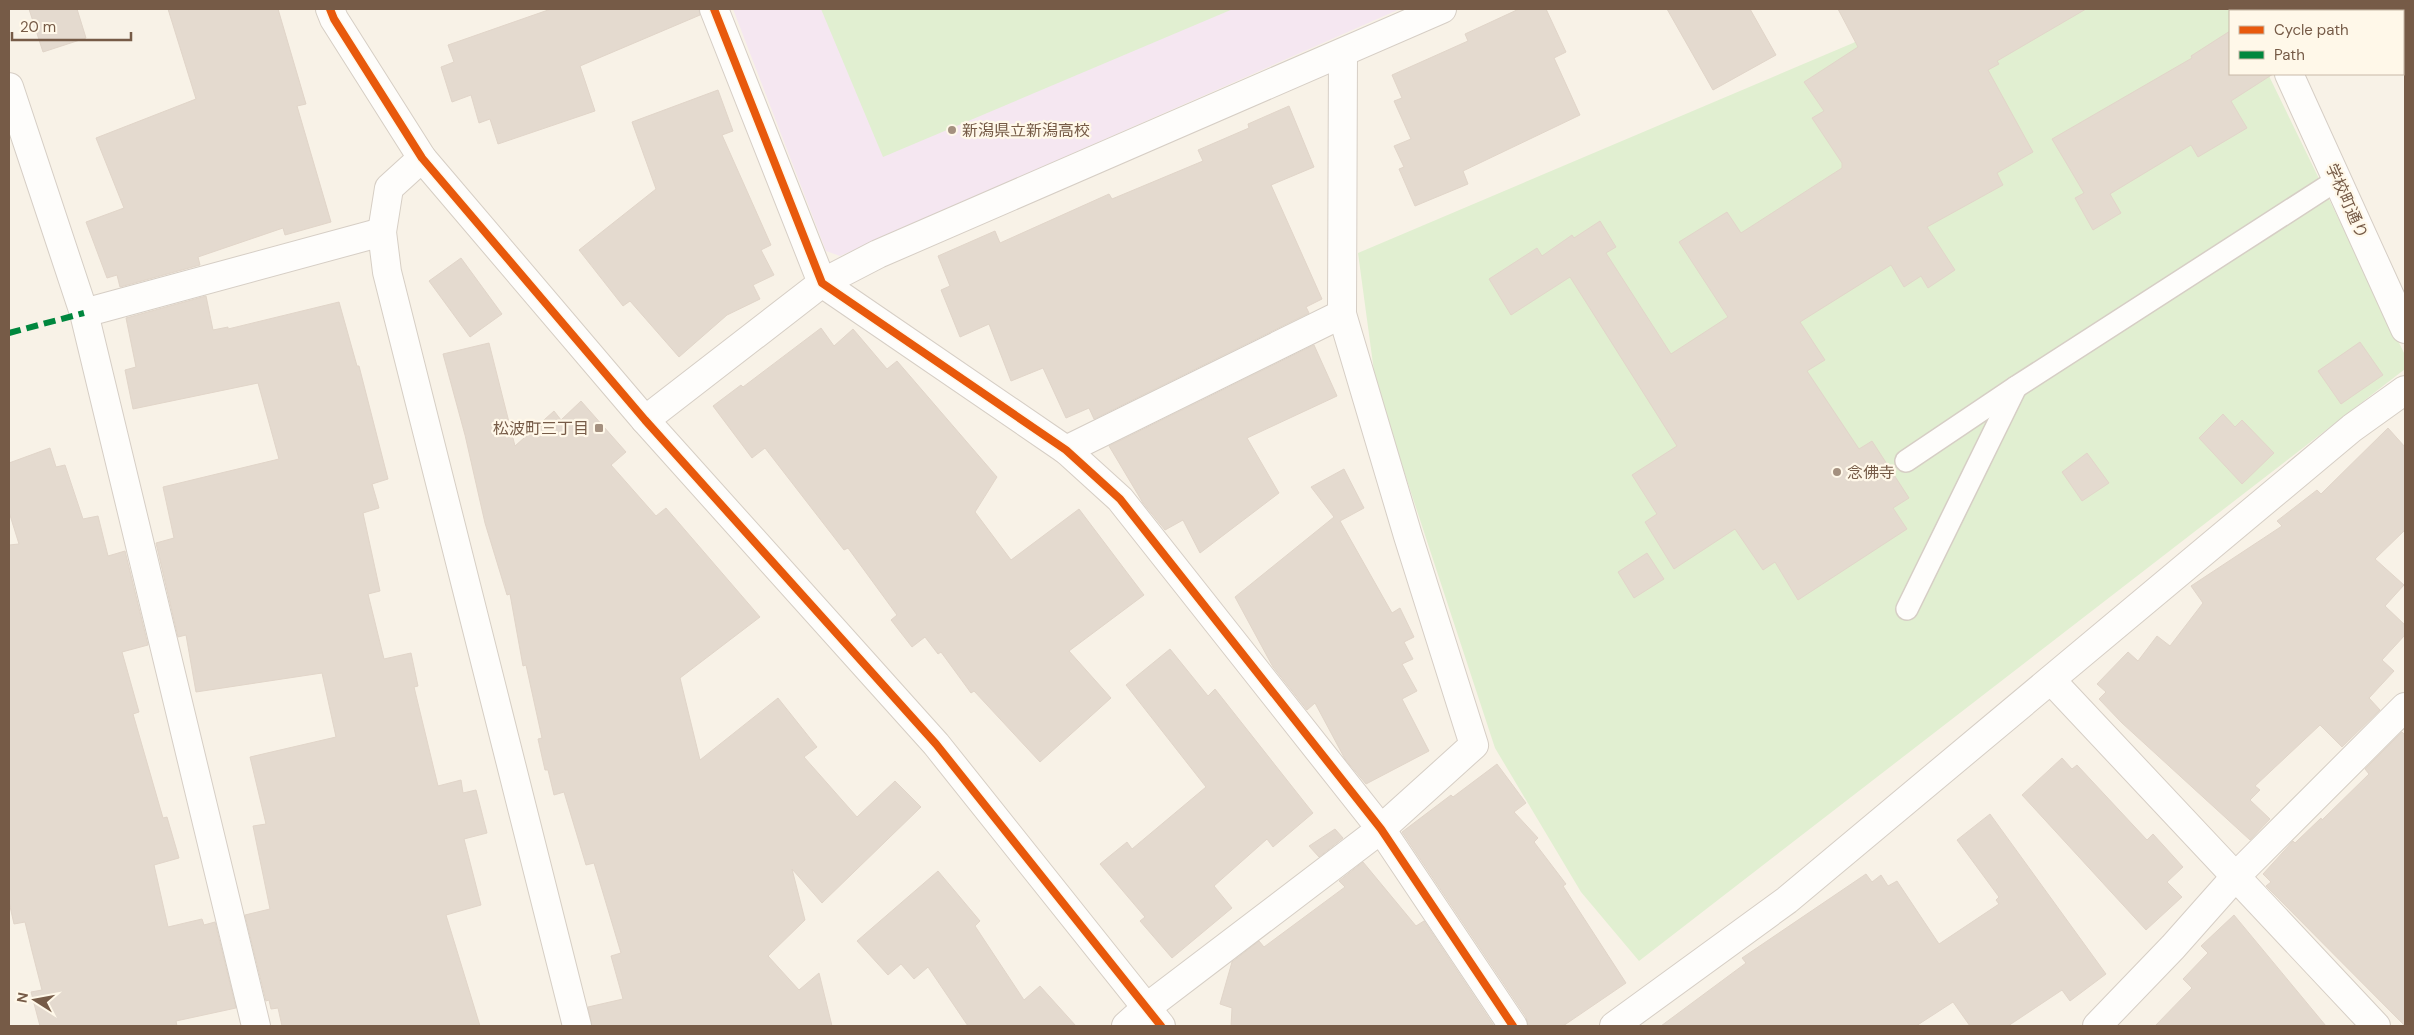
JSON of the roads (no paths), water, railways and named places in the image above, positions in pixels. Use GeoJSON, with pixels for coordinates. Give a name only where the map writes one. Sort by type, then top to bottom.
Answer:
{"type":"FeatureCollection","features":[{"type":"Feature","properties":{"kind":"street"},"geometry":{"type":"LineString","coordinates":[[330,9],[334,19],[422,158],[645,420],[936,744],[1154,1017]]}},
{"type":"Feature","properties":{"kind":"street"},"geometry":{"type":"LineString","coordinates":[[714,9],[822,283],[1066,450],[1120,499],[1381,829],[1512,1026]]}},
{"type":"Feature","properties":{"kind":"street"},"geometry":{"type":"LineString","coordinates":[[645,420],[822,283],[878,254],[1442,9]]}},
{"type":"Feature","properties":{"kind":"street"},"geometry":{"type":"LineString","coordinates":[[1126,1026],[1154,1017],[1381,829],[1474,745],[1408,536],[1342,314],[1343,53]]}},
{"type":"Feature","properties":{"kind":"street","name":"学校町通り"},"geometry":{"type":"LineString","coordinates":[[2289,75],[2405,329]]}},
{"type":"Feature","properties":{"kind":"street"},"geometry":{"type":"LineString","coordinates":[[9,87],[84,313],[256,1026]]}},
{"type":"Feature","properties":{"kind":"street"},"geometry":{"type":"LineString","coordinates":[[422,158],[389,188],[382,232],[390,281],[577,1026]]}},
{"type":"Feature","properties":{"kind":"street"},"geometry":{"type":"LineString","coordinates":[[84,313],[382,232]]}},
{"type":"Feature","properties":{"kind":"street"},"geometry":{"type":"LineString","coordinates":[[1066,450],[1342,314]]}},
{"type":"Feature","properties":{"kind":"street"},"geometry":{"type":"LineString","coordinates":[[1614,1026],[1787,900],[2352,428],[2405,390]]}},
{"type":"Feature","properties":{"kind":"street"},"geometry":{"type":"LineString","coordinates":[[2051,680],[2376,1026]]}},
{"type":"Feature","properties":{"kind":"street"},"geometry":{"type":"LineString","coordinates":[[2097,1026],[2174,947],[2236,876],[2405,707]]}},
{"type":"Feature","properties":{"kind":"lane"},"geometry":{"type":"LineString","coordinates":[[1906,461],[2016,387],[2337,180]]}},
{"type":"Feature","properties":{"kind":"lane"},"geometry":{"type":"LineString","coordinates":[[1907,609],[2016,387]]}},
{"type":"Feature","properties":{"kind":"place","name":"新潟県立新潟高校"},"geometry":{"type":"Point","coordinates":[952,130]}},
{"type":"Feature","properties":{"kind":"place","name":"松波町三丁目"},"geometry":{"type":"Point","coordinates":[599,428]}},
{"type":"Feature","properties":{"kind":"place","name":"念佛寺"},"geometry":{"type":"Point","coordinates":[1837,472]}}]}
